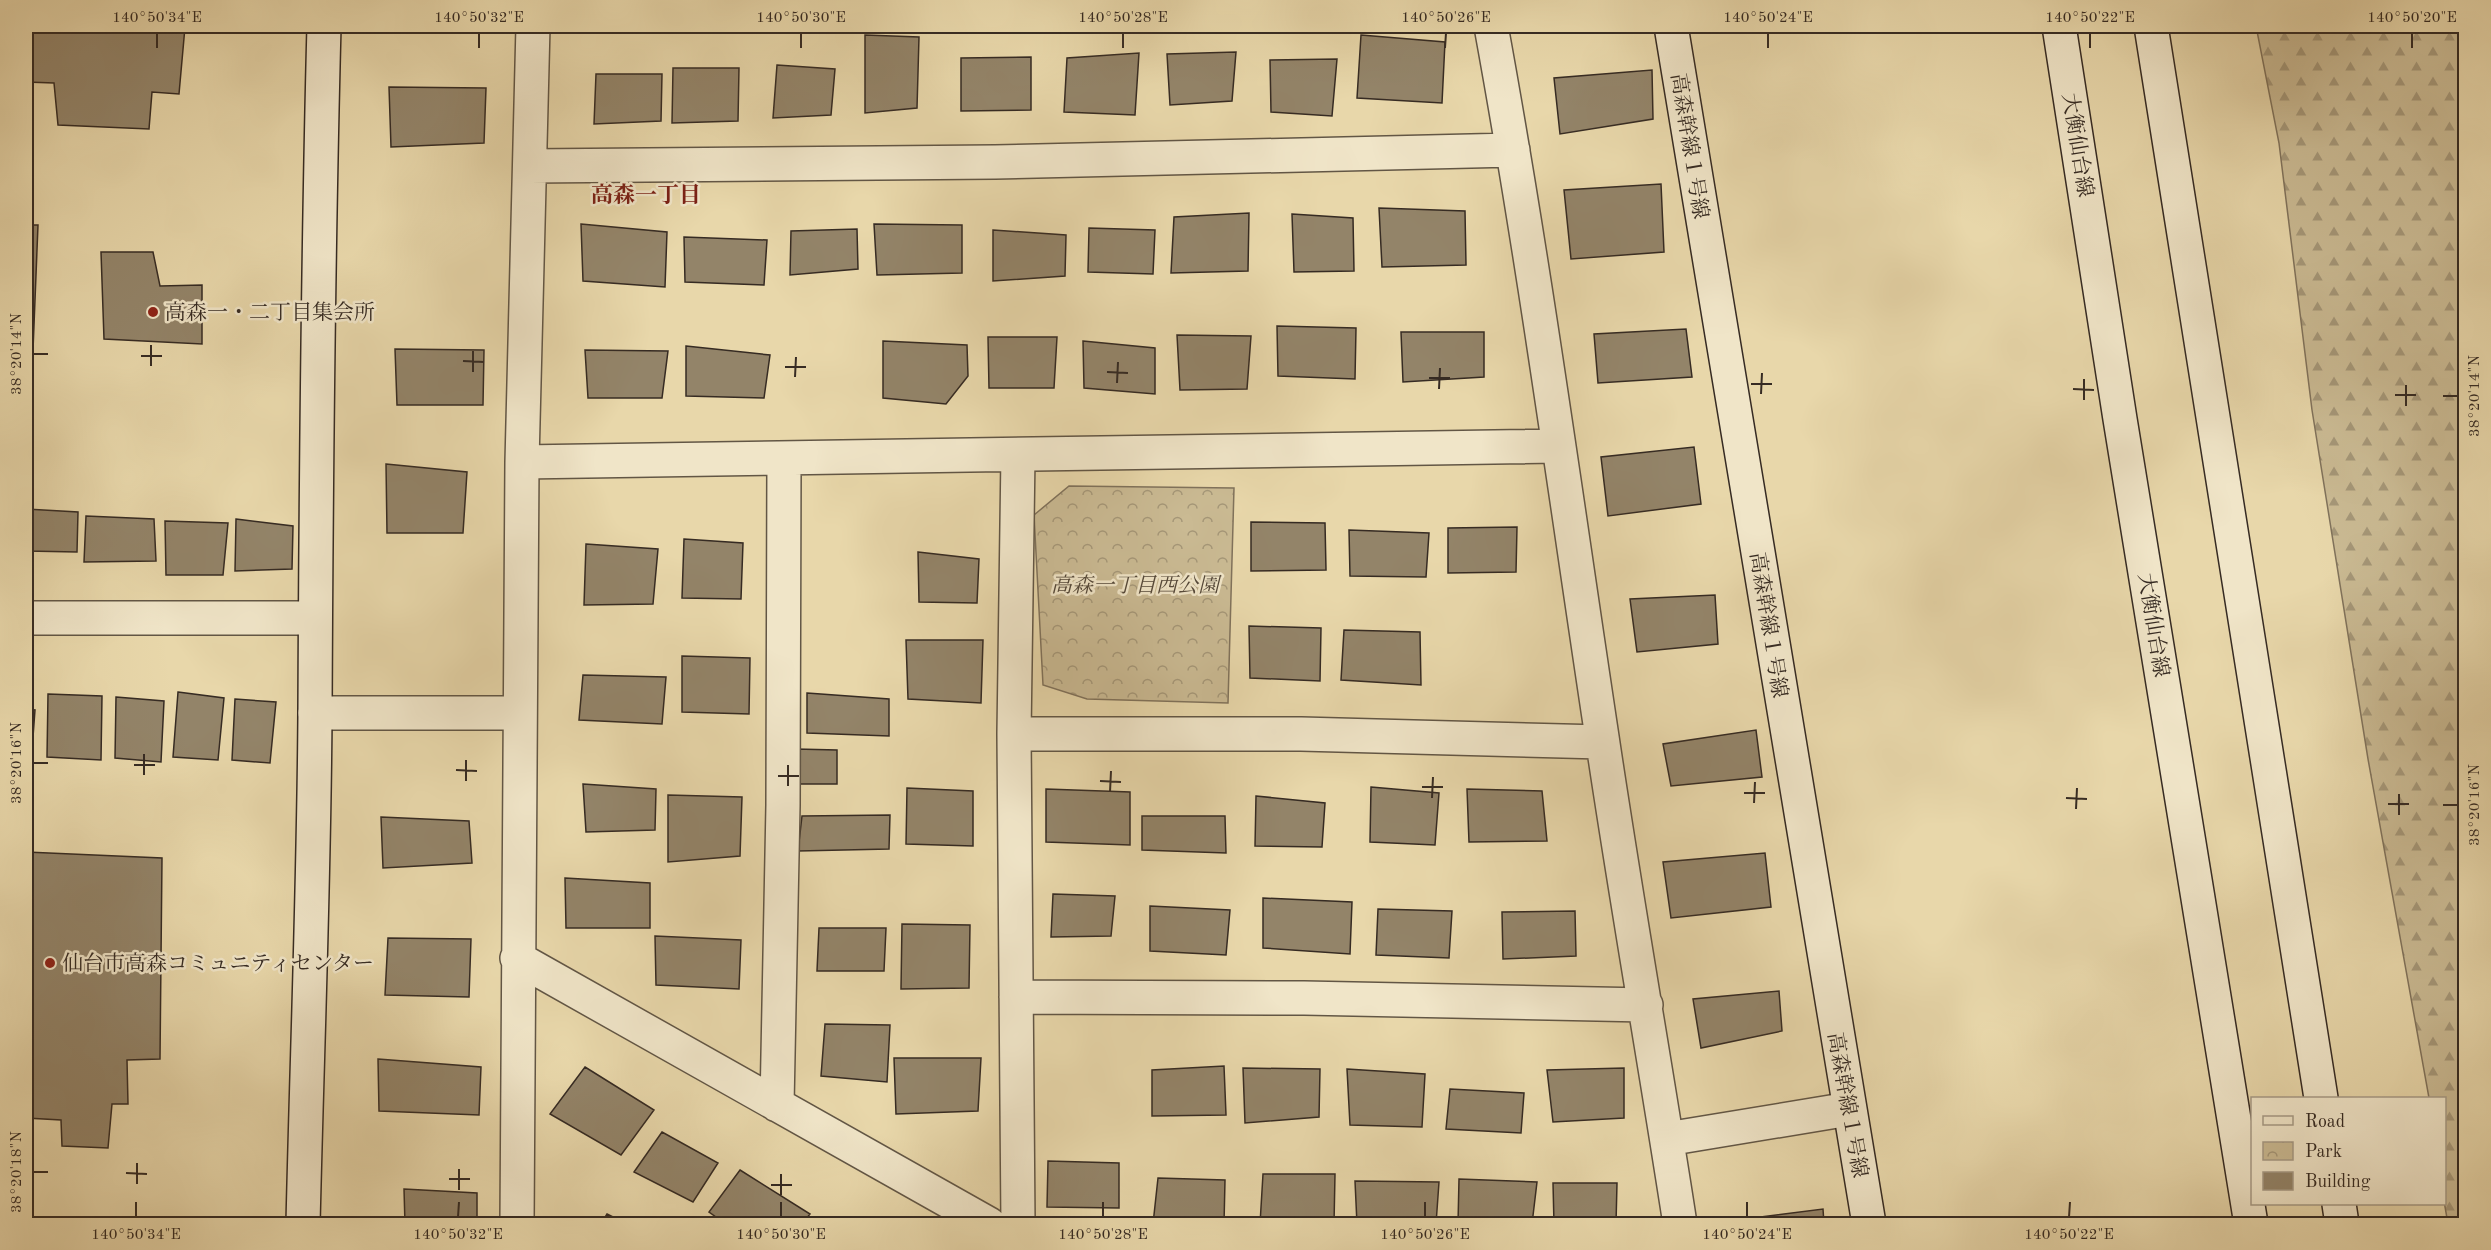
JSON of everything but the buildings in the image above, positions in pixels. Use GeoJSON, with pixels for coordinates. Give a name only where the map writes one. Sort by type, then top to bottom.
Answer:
{"type":"FeatureCollection","features":[{"type":"Feature","properties":{"kind":"street"},"geometry":{"type":"LineString","coordinates":[[303,1224],[315,713],[314,618],[324,26]]}},
{"type":"Feature","properties":{"kind":"street"},"geometry":{"type":"LineString","coordinates":[[517,1224],[522,462],[533,26]]}},
{"type":"Feature","properties":{"kind":"street"},"geometry":{"type":"LineString","coordinates":[[1491,26],[1514,150],[1602,742],[1680,1224]]}},
{"type":"Feature","properties":{"kind":"street","name":"高森幹線１号線"},"geometry":{"type":"LineString","coordinates":[[1671,26],[1869,1224]]}},
{"type":"Feature","properties":{"kind":"street","name":"大衡仙台線"},"geometry":{"type":"LineString","coordinates":[[2060,26],[2124,443],[2252,1224]]}},
{"type":"Feature","properties":{"kind":"street"},"geometry":{"type":"LineString","coordinates":[[2151,26],[2321,1097]]}},
{"type":"Feature","properties":{"kind":"street"},"geometry":{"type":"LineString","coordinates":[[530,166],[995,162],[1514,150]]}},
{"type":"Feature","properties":{"kind":"street"},"geometry":{"type":"LineString","coordinates":[[522,462],[1558,446]]}},
{"type":"Feature","properties":{"kind":"street"},"geometry":{"type":"LineString","coordinates":[[1018,455],[1014,734],[1018,1224]]}},
{"type":"Feature","properties":{"kind":"street"},"geometry":{"type":"LineString","coordinates":[[777,1105],[783,806],[784,458]]}},
{"type":"Feature","properties":{"kind":"street"},"geometry":{"type":"LineString","coordinates":[[27,618],[314,618]]}},
{"type":"Feature","properties":{"kind":"street"},"geometry":{"type":"LineString","coordinates":[[315,713],[520,713]]}},
{"type":"Feature","properties":{"kind":"street"},"geometry":{"type":"LineString","coordinates":[[1014,734],[1301,734],[1602,742]]}},
{"type":"Feature","properties":{"kind":"street"},"geometry":{"type":"LineString","coordinates":[[517,958],[989,1224]]}},
{"type":"Feature","properties":{"kind":"street"},"geometry":{"type":"LineString","coordinates":[[1016,997],[1304,998],[1646,1005]]}},
{"type":"Feature","properties":{"kind":"street"},"geometry":{"type":"LineString","coordinates":[[1667,1139],[1849,1109]]}},
{"type":"Feature","properties":{"kind":"street"},"geometry":{"type":"LineString","coordinates":[[2339,1205],[2342,1224]]}},
{"type":"Feature","properties":{"kind":"green space"},"geometry":{"type":"Polygon","coordinates":[[[2256,26],[2465,26],[2465,1224],[2448,1224],[2445,1205],[2446,1097],[2429,1097],[2368,759],[2312,410],[2279,143],[2256,26]]]}},
{"type":"Feature","properties":{"kind":"green space","name":"高森一丁目西公園"},"geometry":{"type":"Polygon","coordinates":[[[1069,486],[1234,488],[1228,703],[1087,699],[1043,685],[1034,515],[1069,486]]]}},
{"type":"Feature","properties":{"kind":"place","name":"高森一・二丁目集会所"},"geometry":{"type":"Point","coordinates":[153,312]}},
{"type":"Feature","properties":{"kind":"place","name":"仙台市高森コミュニティセンター"},"geometry":{"type":"Point","coordinates":[50,963]}},
{"type":"Feature","properties":{"kind":"district","name":"高森一丁目"},"geometry":{"type":"Point","coordinates":[646,194]}}]}
